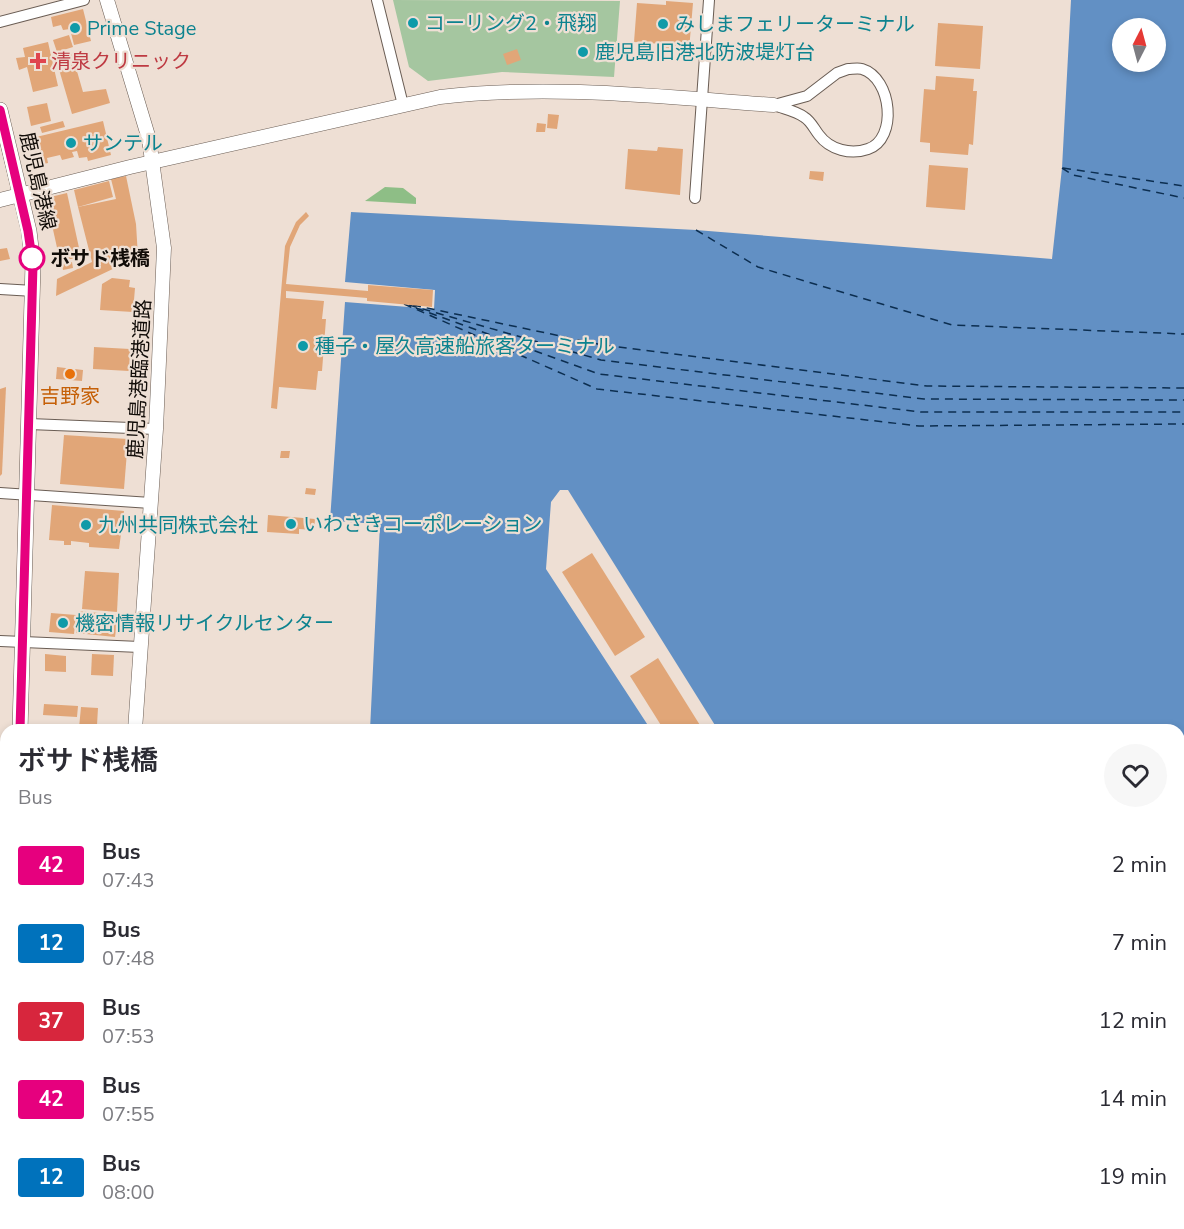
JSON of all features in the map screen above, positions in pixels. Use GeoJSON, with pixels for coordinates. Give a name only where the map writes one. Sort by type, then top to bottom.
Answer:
{"type":"FeatureCollection","features":[{"type":"Feature","properties":{"kind":"main road","name":"鹿児島港線"},"geometry":{"type":"LineString","coordinates":[[1,120],[32,247],[34,291],[20,724]]}},
{"type":"Feature","properties":{"kind":"street"},"geometry":{"type":"LineString","coordinates":[[0,22],[84,0]]}},
{"type":"Feature","properties":{"kind":"street","name":"鹿児島港臨港道路"},"geometry":{"type":"LineString","coordinates":[[107,0],[154,163],[164,269],[156,429],[135,724]]}},
{"type":"Feature","properties":{"kind":"street"},"geometry":{"type":"LineString","coordinates":[[377,0],[403,105]]}},
{"type":"Feature","properties":{"kind":"street"},"geometry":{"type":"LineString","coordinates":[[695,198],[709,0]]}},
{"type":"Feature","properties":{"kind":"street"},"geometry":{"type":"LineString","coordinates":[[0,200],[403,105],[485,92],[526,90],[774,105],[804,117],[825,142],[845,151],[871,148],[881,138],[886,125],[886,94],[881,84],[862,69],[837,73],[807,96],[774,105]]}},
{"type":"Feature","properties":{"kind":"street"},"geometry":{"type":"LineString","coordinates":[[0,289],[34,291]]}},
{"type":"Feature","properties":{"kind":"street"},"geometry":{"type":"LineString","coordinates":[[29,424],[156,429]]}},
{"type":"Feature","properties":{"kind":"street"},"geometry":{"type":"LineString","coordinates":[[0,493],[151,503]]}},
{"type":"Feature","properties":{"kind":"street"},"geometry":{"type":"LineString","coordinates":[[0,641],[140,647]]}},
{"type":"Feature","properties":{"kind":"green space"},"geometry":{"type":"Polygon","coordinates":[[[393,0],[620,1],[614,77],[502,72],[428,81],[409,67],[393,0]]]}},
{"type":"Feature","properties":{"kind":"green space"},"geometry":{"type":"Polygon","coordinates":[[[385,187],[403,188],[416,198],[416,204],[365,201],[385,187]]]}},
{"type":"Feature","properties":{"kind":"water"},"geometry":{"type":"Polygon","coordinates":[[[1071,0],[1184,0],[1184,724],[714,724],[568,490],[560,490],[551,502],[546,569],[647,724],[370,724],[380,524],[330,521],[345,302],[434,309],[435,290],[345,282],[351,212],[696,230],[1052,259],[1062,168],[1071,0]]]}},
{"type":"Feature","properties":{"kind":"building","name":"みしまフェリーターミナル"},"geometry":{"type":"Polygon","coordinates":[[[666,1],[693,3],[689,50],[663,48],[663,44],[634,42],[637,3],[666,5],[666,1]]]}},
{"type":"Feature","properties":{"kind":"building","name":"Prime Stage"},"geometry":{"type":"Polygon","coordinates":[[[83,9],[91,41],[74,45],[70,29],[63,30],[61,25],[53,27],[51,17],[83,9]]]}},
{"type":"Feature","properties":{"kind":"building"},"geometry":{"type":"Polygon","coordinates":[[[938,23],[983,26],[980,69],[935,66],[938,23]]]}},
{"type":"Feature","properties":{"kind":"building"},"geometry":{"type":"Polygon","coordinates":[[[69,35],[73,47],[57,52],[53,40],[69,35]]]}},
{"type":"Feature","properties":{"kind":"building"},"geometry":{"type":"Polygon","coordinates":[[[48,42],[58,86],[33,92],[27,67],[19,70],[16,58],[25,57],[23,48],[48,42]]]}},
{"type":"Feature","properties":{"kind":"building"},"geometry":{"type":"Polygon","coordinates":[[[517,49],[521,60],[507,65],[503,54],[517,49]]]}},
{"type":"Feature","properties":{"kind":"building"},"geometry":{"type":"Polygon","coordinates":[[[72,54],[83,92],[106,89],[110,103],[72,114],[56,59],[72,54]]]}},
{"type":"Feature","properties":{"kind":"building"},"geometry":{"type":"Polygon","coordinates":[[[936,76],[974,79],[973,91],[977,91],[973,145],[969,144],[968,155],[930,152],[930,143],[920,142],[924,89],[935,90],[936,76]]]}},
{"type":"Feature","properties":{"kind":"building"},"geometry":{"type":"Polygon","coordinates":[[[47,103],[51,121],[31,126],[27,107],[47,103]]]}},
{"type":"Feature","properties":{"kind":"building"},"geometry":{"type":"Polygon","coordinates":[[[548,114],[559,115],[557,129],[547,128],[548,114]]]}},
{"type":"Feature","properties":{"kind":"building"},"geometry":{"type":"Polygon","coordinates":[[[63,121],[65,127],[42,133],[40,127],[63,121]]]}},
{"type":"Feature","properties":{"kind":"building","name":"サンテル"},"geometry":{"type":"Polygon","coordinates":[[[103,121],[111,155],[88,161],[87,157],[79,158],[77,151],[72,152],[74,157],[62,160],[60,155],[47,158],[48,163],[39,165],[32,138],[103,121]]]}},
{"type":"Feature","properties":{"kind":"building"},"geometry":{"type":"Polygon","coordinates":[[[537,123],[546,124],[545,132],[536,132],[537,123]]]}},
{"type":"Feature","properties":{"kind":"building"},"geometry":{"type":"Polygon","coordinates":[[[658,147],[683,149],[680,195],[625,189],[628,149],[657,151],[658,147]]]}},
{"type":"Feature","properties":{"kind":"building"},"geometry":{"type":"Polygon","coordinates":[[[929,165],[968,168],[965,210],[926,207],[929,165]]]}},
{"type":"Feature","properties":{"kind":"building"},"geometry":{"type":"Polygon","coordinates":[[[810,171],[824,172],[823,181],[809,179],[810,171]]]}},
{"type":"Feature","properties":{"kind":"building"},"geometry":{"type":"Polygon","coordinates":[[[126,176],[136,224],[138,257],[56,296],[57,279],[92,262],[78,207],[116,199],[111,179],[126,176]]]}},
{"type":"Feature","properties":{"kind":"building"},"geometry":{"type":"Polygon","coordinates":[[[109,181],[113,197],[78,207],[74,190],[109,181]]]}},
{"type":"Feature","properties":{"kind":"building"},"geometry":{"type":"Polygon","coordinates":[[[67,193],[81,257],[60,261],[46,198],[67,193]]]}},
{"type":"Feature","properties":{"kind":"building"},"geometry":{"type":"Polygon","coordinates":[[[306,212],[309,216],[300,225],[290,247],[286,284],[368,291],[368,285],[433,290],[432,307],[367,301],[367,298],[286,291],[286,298],[324,301],[322,319],[326,319],[322,371],[318,371],[316,390],[279,387],[277,409],[271,408],[285,246],[296,222],[306,212]]]}},
{"type":"Feature","properties":{"kind":"building"},"geometry":{"type":"Polygon","coordinates":[[[7,248],[10,259],[0,261],[0,249],[7,248]]]}},
{"type":"Feature","properties":{"kind":"building"},"geometry":{"type":"Polygon","coordinates":[[[72,262],[73,268],[63,270],[62,264],[72,262]]]}},
{"type":"Feature","properties":{"kind":"building"},"geometry":{"type":"Polygon","coordinates":[[[112,278],[130,280],[129,287],[135,288],[133,312],[100,310],[102,284],[112,278]]]}},
{"type":"Feature","properties":{"kind":"building"},"geometry":{"type":"Polygon","coordinates":[[[94,347],[130,349],[129,371],[93,369],[94,347]]]}},
{"type":"Feature","properties":{"kind":"building","name":"吉野家"},"geometry":{"type":"Polygon","coordinates":[[[57,367],[83,370],[82,381],[56,379],[57,367]]]}},
{"type":"Feature","properties":{"kind":"building"},"geometry":{"type":"Polygon","coordinates":[[[6,387],[2,474],[0,476],[0,389],[6,387]]]}},
{"type":"Feature","properties":{"kind":"building"},"geometry":{"type":"Polygon","coordinates":[[[64,435],[128,439],[124,489],[60,484],[64,435]]]}},
{"type":"Feature","properties":{"kind":"building"},"geometry":{"type":"Polygon","coordinates":[[[281,451],[290,451],[289,458],[280,458],[281,451]]]}},
{"type":"Feature","properties":{"kind":"building"},"geometry":{"type":"Polygon","coordinates":[[[306,488],[316,489],[315,495],[305,494],[306,488]]]}},
{"type":"Feature","properties":{"kind":"building","name":"九州共同株式会社"},"geometry":{"type":"Polygon","coordinates":[[[52,505],[124,511],[119,549],[89,547],[89,543],[71,541],[71,545],[64,545],[64,541],[49,540],[52,505]]]}},
{"type":"Feature","properties":{"kind":"building","name":"いわさきコーポレーション"},"geometry":{"type":"Polygon","coordinates":[[[268,515],[315,519],[314,530],[299,529],[299,534],[267,532],[268,515]]]}},
{"type":"Feature","properties":{"kind":"building"},"geometry":{"type":"Polygon","coordinates":[[[592,553],[645,637],[615,656],[562,572],[592,553]]]}},
{"type":"Feature","properties":{"kind":"building"},"geometry":{"type":"Polygon","coordinates":[[[85,571],[119,573],[117,612],[82,609],[85,571]]]}},
{"type":"Feature","properties":{"kind":"building"},"geometry":{"type":"Polygon","coordinates":[[[79,611],[118,615],[115,637],[76,633],[79,611]]]}},
{"type":"Feature","properties":{"kind":"building","name":"機密情報リサイクルセンター"},"geometry":{"type":"Polygon","coordinates":[[[51,613],[76,615],[74,634],[49,632],[51,613]]]}},
{"type":"Feature","properties":{"kind":"building"},"geometry":{"type":"Polygon","coordinates":[[[45,654],[66,656],[66,672],[45,671],[45,654]]]}},
{"type":"Feature","properties":{"kind":"building"},"geometry":{"type":"Polygon","coordinates":[[[92,654],[114,655],[113,676],[91,675],[92,654]]]}},
{"type":"Feature","properties":{"kind":"building"},"geometry":{"type":"Polygon","coordinates":[[[658,658],[699,724],[660,724],[630,676],[658,658]]]}},
{"type":"Feature","properties":{"kind":"building"},"geometry":{"type":"Polygon","coordinates":[[[44,704],[78,706],[77,717],[43,715],[44,704]]]}},
{"type":"Feature","properties":{"kind":"building"},"geometry":{"type":"Polygon","coordinates":[[[81,707],[98,708],[97,724],[79,724],[81,707]]]}},
{"type":"Feature","properties":{"kind":"ferry route"},"geometry":{"type":"LineString","coordinates":[[1062,168],[1073,175],[1184,198]]}},
{"type":"Feature","properties":{"kind":"ferry route"},"geometry":{"type":"LineString","coordinates":[[1063,168],[1184,186]]}},
{"type":"Feature","properties":{"kind":"ferry route"},"geometry":{"type":"LineString","coordinates":[[696,230],[758,267],[952,325],[1184,334]]}},
{"type":"Feature","properties":{"kind":"ferry route"},"geometry":{"type":"LineString","coordinates":[[404,304],[597,389],[919,426],[1184,424]]}},
{"type":"Feature","properties":{"kind":"ferry route"},"geometry":{"type":"LineString","coordinates":[[409,305],[601,360],[924,399],[1184,400]]}},
{"type":"Feature","properties":{"kind":"ferry route"},"geometry":{"type":"LineString","coordinates":[[413,305],[603,345],[927,386],[1184,388]]}},
{"type":"Feature","properties":{"kind":"ferry route"},"geometry":{"type":"LineString","coordinates":[[416,308],[599,374],[921,412],[1184,412]]}},
{"type":"Feature","properties":{"kind":"bus line","name":"42"},"geometry":{"type":"LineString","coordinates":[[0,110],[32,247],[34,291],[20,724]]}},
{"type":"Feature","properties":{"kind":"place","name":"コーリング2・飛翔"},"geometry":{"type":"Point","coordinates":[413,23]}},
{"type":"Feature","properties":{"kind":"place","name":"みしまフェリーターミナル"},"geometry":{"type":"Point","coordinates":[663,24]}},
{"type":"Feature","properties":{"kind":"place","name":"Prime Stage"},"geometry":{"type":"Point","coordinates":[75,28]}},
{"type":"Feature","properties":{"kind":"place","name":"鹿児島旧港北防波堤灯台"},"geometry":{"type":"Point","coordinates":[583,52]}},
{"type":"Feature","properties":{"kind":"place","name":"清泉クリニック"},"geometry":{"type":"Point","coordinates":[38,61]}},
{"type":"Feature","properties":{"kind":"place","name":"サンテル"},"geometry":{"type":"Point","coordinates":[71,143]}},
{"type":"Feature","properties":{"kind":"place","name":"ボサド桟橋"},"geometry":{"type":"Point","coordinates":[32,258]}},
{"type":"Feature","properties":{"kind":"place","name":"種子・屋久高速船旅客ターミナル"},"geometry":{"type":"Point","coordinates":[303,346]}},
{"type":"Feature","properties":{"kind":"place","name":"吉野家"},"geometry":{"type":"Point","coordinates":[70,374]}},
{"type":"Feature","properties":{"kind":"place","name":"いわさきコーポレーション"},"geometry":{"type":"Point","coordinates":[291,524]}},
{"type":"Feature","properties":{"kind":"place","name":"九州共同株式会社"},"geometry":{"type":"Point","coordinates":[86,525]}},
{"type":"Feature","properties":{"kind":"place","name":"機密情報リサイクルセンター"},"geometry":{"type":"Point","coordinates":[63,623]}}]}
